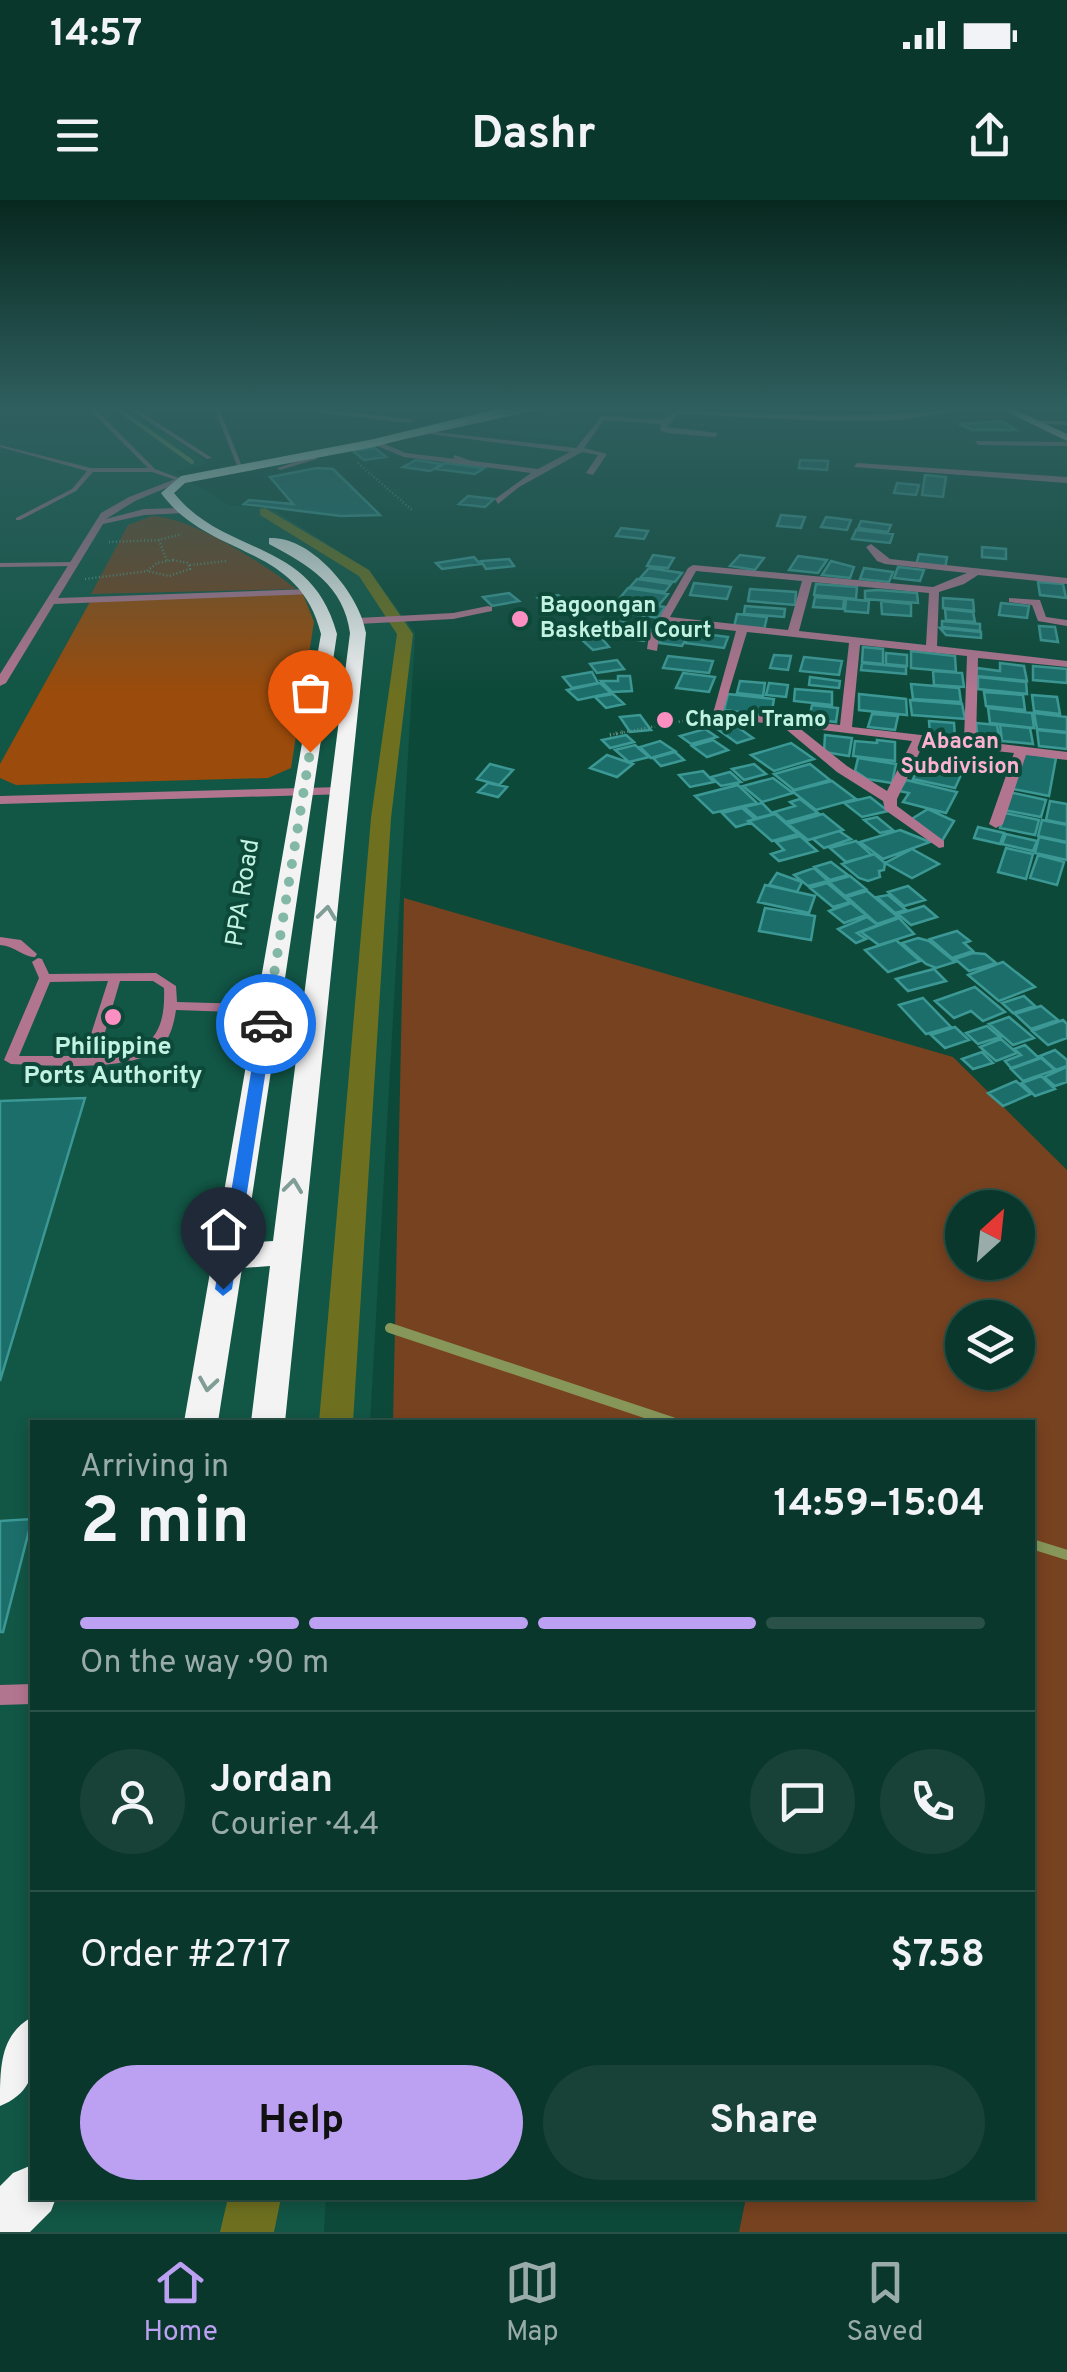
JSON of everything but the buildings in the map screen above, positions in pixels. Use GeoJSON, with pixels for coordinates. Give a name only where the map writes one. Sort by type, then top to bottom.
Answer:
{"type":"FeatureCollection","features":[{"type":"Feature","properties":{"kind":"highway"},"geometry":{"type":"LineString","coordinates":[[175,504],[181,511],[278,564],[312,592]]}},
{"type":"Feature","properties":{"kind":"highway"},"geometry":{"type":"LineString","coordinates":[[200,504],[328,573],[345,594],[358,621],[342,791],[268,1420]]}},
{"type":"Feature","properties":{"kind":"highway","name":"PPA Road"},"geometry":{"type":"LineString","coordinates":[[201,1420],[328,634],[323,610],[312,592]]}},
{"type":"Feature","properties":{"kind":"highway"},"geometry":{"type":"LineString","coordinates":[[229,1256],[285,1253]]}},
{"type":"Feature","properties":{"kind":"highway"},"geometry":{"type":"LineString","coordinates":[[0,2082],[30,2044]]}},
{"type":"Feature","properties":{"kind":"highway"},"geometry":{"type":"LineString","coordinates":[[0,2224],[30,2194]]}},
{"type":"Feature","properties":{"kind":"street"},"geometry":{"type":"LineString","coordinates":[[0,683],[95,526],[122,504]]}},
{"type":"Feature","properties":{"kind":"street"},"geometry":{"type":"LineString","coordinates":[[95,526],[131,514],[181,511]]}},
{"type":"Feature","properties":{"kind":"street"},"geometry":{"type":"LineString","coordinates":[[871,547],[880,559],[888,562],[1067,581]]}},
{"type":"Feature","properties":{"kind":"street"},"geometry":{"type":"LineString","coordinates":[[653,648],[654,636],[693,568],[934,590],[977,572]]}},
{"type":"Feature","properties":{"kind":"street"},"geometry":{"type":"LineString","coordinates":[[792,636],[808,578]]}},
{"type":"Feature","properties":{"kind":"street"},"geometry":{"type":"LineString","coordinates":[[931,650],[934,590]]}},
{"type":"Feature","properties":{"kind":"street"},"geometry":{"type":"LineString","coordinates":[[51,600],[312,592]]}},
{"type":"Feature","properties":{"kind":"street"},"geometry":{"type":"LineString","coordinates":[[1013,600],[1036,602],[1042,619],[1067,623]]}},
{"type":"Feature","properties":{"kind":"street"},"geometry":{"type":"LineString","coordinates":[[358,621],[488,609]]}},
{"type":"Feature","properties":{"kind":"street"},"geometry":{"type":"LineString","coordinates":[[666,620],[1067,664]]}},
{"type":"Feature","properties":{"kind":"street"},"geometry":{"type":"LineString","coordinates":[[742,630],[716,714],[1067,756]]}},
{"type":"Feature","properties":{"kind":"street"},"geometry":{"type":"LineString","coordinates":[[846,729],[855,642]]}},
{"type":"Feature","properties":{"kind":"street"},"geometry":{"type":"LineString","coordinates":[[970,742],[973,654]]}},
{"type":"Feature","properties":{"kind":"street"},"geometry":{"type":"LineString","coordinates":[[784,723],[842,769],[890,799]]}},
{"type":"Feature","properties":{"kind":"street"},"geometry":{"type":"LineString","coordinates":[[920,738],[890,799],[890,807],[939,844]]}},
{"type":"Feature","properties":{"kind":"street"},"geometry":{"type":"LineString","coordinates":[[996,824],[1021,750]]}},
{"type":"Feature","properties":{"kind":"street"},"geometry":{"type":"LineString","coordinates":[[0,800],[342,791]]}},
{"type":"Feature","properties":{"kind":"lane"},"geometry":{"type":"LineString","coordinates":[[18,518],[46,504]]}},
{"type":"Feature","properties":{"kind":"lane"},"geometry":{"type":"LineString","coordinates":[[0,566],[73,564]]}},
{"type":"Feature","properties":{"kind":"lane"},"geometry":{"type":"LineString","coordinates":[[0,941],[17,944],[35,958],[45,978],[11,1060],[138,1054],[152,1048],[173,1006],[170,986],[156,976],[45,978]]}},
{"type":"Feature","properties":{"kind":"lane"},"geometry":{"type":"LineString","coordinates":[[90,1059],[116,976]]}},
{"type":"Feature","properties":{"kind":"lane"},"geometry":{"type":"LineString","coordinates":[[173,1006],[221,1004],[268,1011],[315,1010]]}},
{"type":"Feature","properties":{"kind":"lane"},"geometry":{"type":"LineString","coordinates":[[0,1695],[30,1694]]}},
{"type":"Feature","properties":{"kind":"path"},"geometry":{"type":"LineString","coordinates":[[405,504],[412,510]]}},
{"type":"Feature","properties":{"kind":"path"},"geometry":{"type":"LineString","coordinates":[[86,542],[159,540],[210,527]]}},
{"type":"Feature","properties":{"kind":"path"},"geometry":{"type":"LineString","coordinates":[[159,540],[167,561]]}},
{"type":"Feature","properties":{"kind":"path"},"geometry":{"type":"LineString","coordinates":[[62,581],[148,571],[173,576],[191,567],[184,562],[167,561],[153,564],[148,571]]}},
{"type":"Feature","properties":{"kind":"path"},"geometry":{"type":"LineString","coordinates":[[610,735],[716,714]]}},
{"type":"Feature","properties":{"kind":"shaded area"},"geometry":{"type":"Polygon","coordinates":[[[0,504],[227,504],[273,509],[370,571],[415,633],[370,1420],[30,1420],[30,2200],[326,2200],[324,2232],[0,2232],[0,504]]]}},
{"type":"Feature","properties":{"kind":"shaded area"},"geometry":{"type":"Polygon","coordinates":[[[152,516],[207,533],[296,589],[91,594],[128,525],[152,516]]]}},
{"type":"Feature","properties":{"kind":"shaded area"},"geometry":{"type":"Polygon","coordinates":[[[303,594],[314,622],[291,768],[268,778],[16,785],[0,778],[0,764],[91,600],[303,594]]]}},
{"type":"Feature","properties":{"kind":"shaded area"},"geometry":{"type":"Polygon","coordinates":[[[404,898],[953,1057],[1067,1170],[1067,2232],[739,2232],[746,2200],[1035,2200],[1035,1420],[393,1420],[404,898]]]}},
{"type":"Feature","properties":{"kind":"waterway"},"geometry":{"type":"LineString","coordinates":[[265,512],[364,573],[405,634],[381,818],[336,1420]]}},
{"type":"Feature","properties":{"kind":"waterway"},"geometry":{"type":"LineString","coordinates":[[390,1328],[666,1420]]}},
{"type":"Feature","properties":{"kind":"waterway"},"geometry":{"type":"LineString","coordinates":[[1035,1545],[1067,1555]]}},
{"type":"Feature","properties":{"kind":"waterway"},"geometry":{"type":"LineString","coordinates":[[247,2232],[255,2200]]}},
{"type":"Feature","properties":{"kind":"way so far"},"geometry":{"type":"LineString","coordinates":[[266,1024],[310,752]]}},
{"type":"Feature","properties":{"kind":"place","name":"Bagoongan Basketball Court"},"geometry":{"type":"Point","coordinates":[520,619]}},
{"type":"Feature","properties":{"kind":"place","name":"Chapel Tramo"},"geometry":{"type":"Point","coordinates":[665,720]}},
{"type":"Feature","properties":{"kind":"place","name":"Philippine Ports Authority"},"geometry":{"type":"Point","coordinates":[113,1017]}},
{"type":"Feature","properties":{"kind":"district","name":"Abacan Subdivision"},"geometry":{"type":"Point","coordinates":[960,754]}},
{"type":"Feature","properties":{"kind":"route"},"geometry":{"type":"LineString","coordinates":[[223,1289],[266,1024]]}}]}
